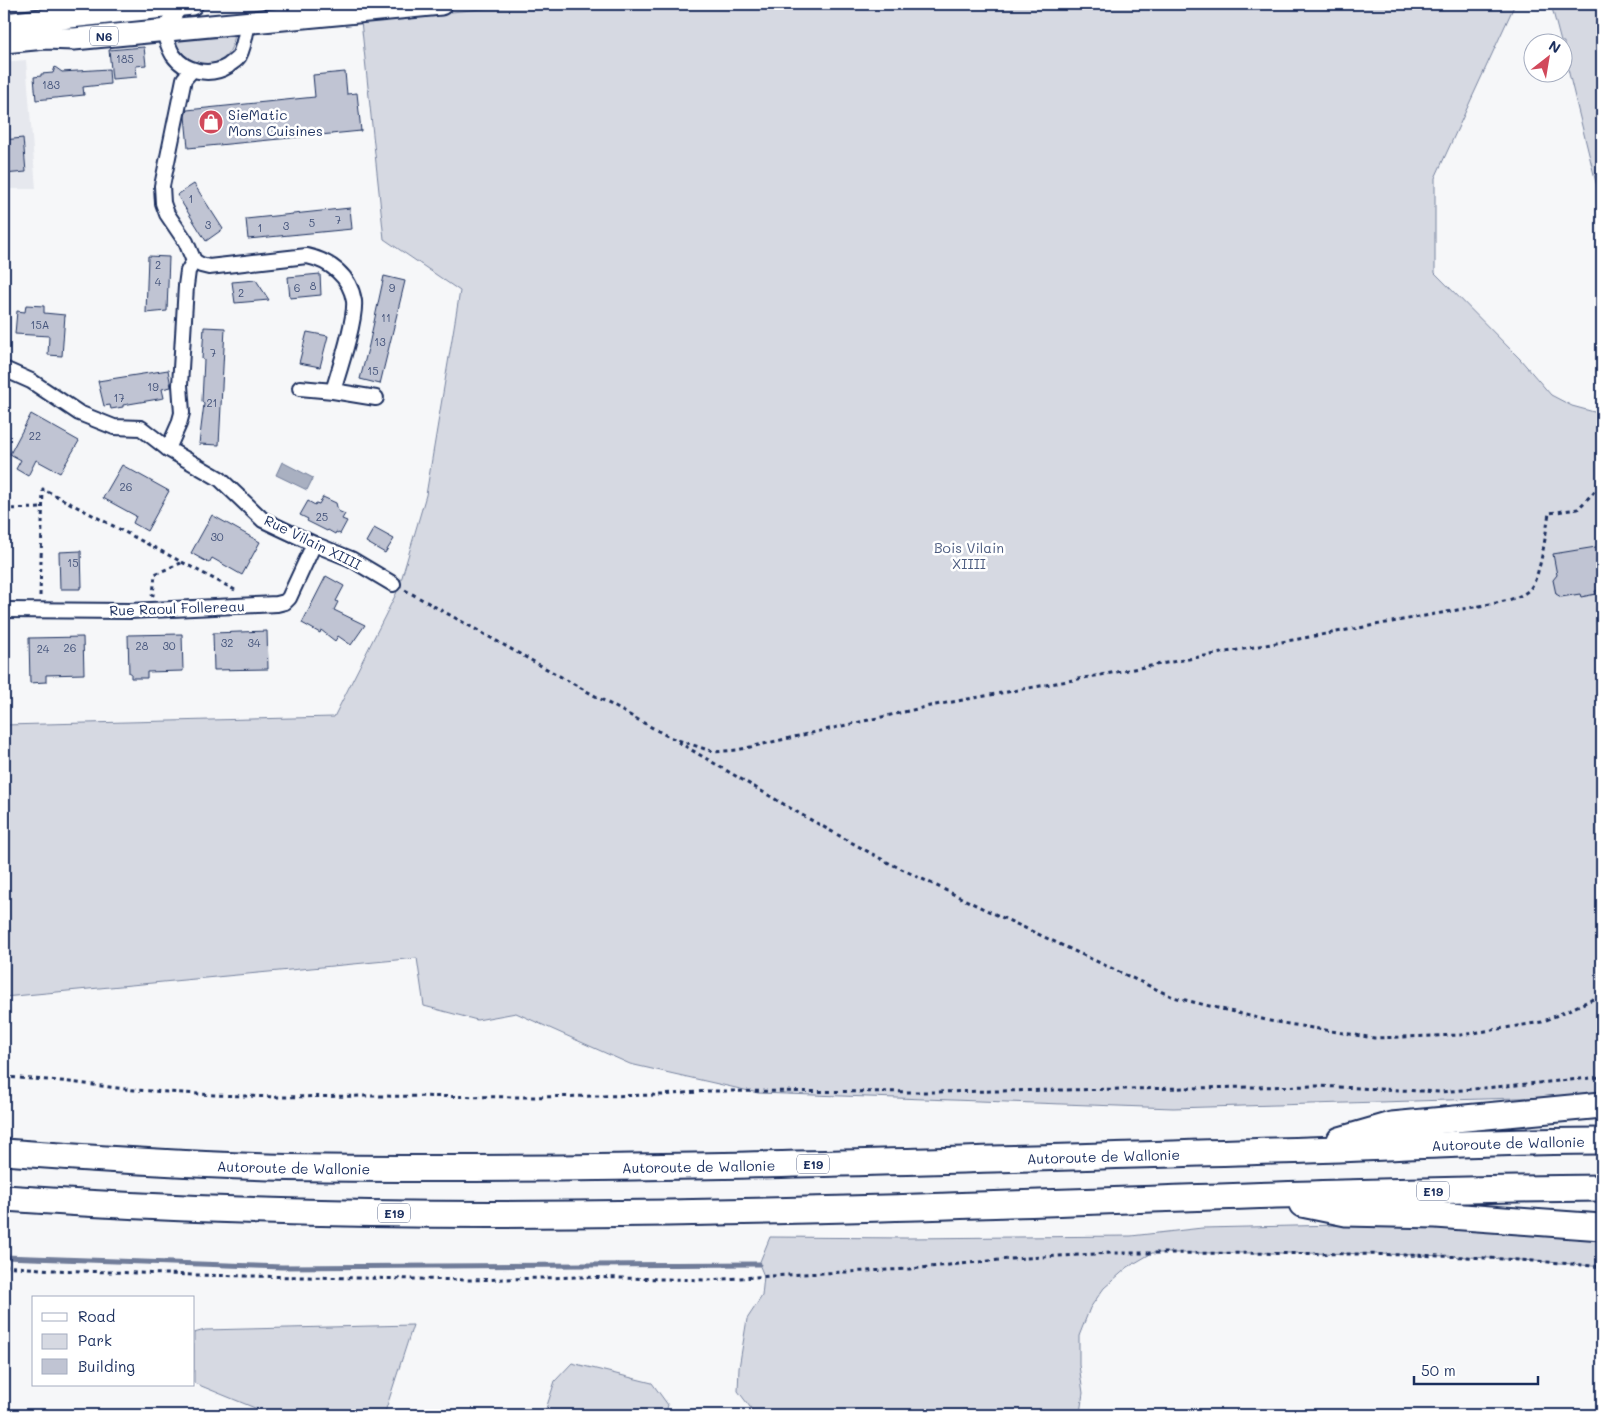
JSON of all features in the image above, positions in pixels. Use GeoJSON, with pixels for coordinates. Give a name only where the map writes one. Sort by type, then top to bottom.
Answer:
{"type":"FeatureCollection","features":[{"type":"Feature","properties":{"kind":"highway"},"geometry":{"type":"LineString","coordinates":[[1304,1150],[1392,1125],[1602,1105]]}},
{"type":"Feature","properties":{"kind":"highway","name":"Autoroute de Wallonie"},"geometry":{"type":"LineString","coordinates":[[4,1152],[122,1161],[321,1168],[568,1168],[781,1165],[1602,1141]]}},
{"type":"Feature","properties":{"kind":"highway","name":"E19"},"geometry":{"type":"LineString","coordinates":[[4,1198],[118,1206],[326,1212],[572,1214],[785,1211],[1263,1195],[1602,1188]]}},
{"type":"Feature","properties":{"kind":"highway"},"geometry":{"type":"LineString","coordinates":[[1263,1195],[1346,1213],[1436,1215],[1602,1227]]}},
{"type":"Feature","properties":{"kind":"main road","name":"N6"},"geometry":{"type":"LineString","coordinates":[[4,24],[187,4]]}},
{"type":"Feature","properties":{"kind":"main road","name":"N6"},"geometry":{"type":"LineString","coordinates":[[4,42],[45,38],[74,39],[441,4]]}},
{"type":"Feature","properties":{"kind":"street"},"geometry":{"type":"LineString","coordinates":[[187,4],[163,30],[174,56],[183,65],[192,70],[209,72],[223,69],[232,63],[239,56],[248,22]]}},
{"type":"Feature","properties":{"kind":"street"},"geometry":{"type":"LineString","coordinates":[[192,70],[184,79],[162,186],[163,203],[167,214],[186,242],[194,261],[201,265],[209,267],[307,256],[320,259],[334,268],[346,280],[354,303],[352,318],[333,391]]}},
{"type":"Feature","properties":{"kind":"street"},"geometry":{"type":"LineString","coordinates":[[168,449],[182,413],[180,384],[186,286],[188,271],[194,261]]}},
{"type":"Feature","properties":{"kind":"street","name":"Rue Vilain XIIII"},"geometry":{"type":"LineString","coordinates":[[4,369],[31,381],[79,412],[114,427],[141,428],[168,449],[220,479],[263,520],[351,559],[393,584]]}},
{"type":"Feature","properties":{"kind":"street"},"geometry":{"type":"LineString","coordinates":[[300,388],[376,398]]}},
{"type":"Feature","properties":{"kind":"street","name":"Rue Raoul Follereau"},"geometry":{"type":"LineString","coordinates":[[4,610],[130,611],[262,605],[285,602],[289,598],[314,544]]}},
{"type":"Feature","properties":{"kind":"path"},"geometry":{"type":"LineString","coordinates":[[669,737],[714,752],[737,750],[930,706],[1467,609],[1515,598],[1530,589],[1538,572],[1549,513],[1578,509],[1602,480]]}},
{"type":"Feature","properties":{"kind":"path"},"geometry":{"type":"LineString","coordinates":[[40,611],[42,489],[262,605]]}},
{"type":"Feature","properties":{"kind":"path"},"geometry":{"type":"LineString","coordinates":[[4,509],[42,508]]}},
{"type":"Feature","properties":{"kind":"path"},"geometry":{"type":"LineString","coordinates":[[130,611],[153,595],[155,574],[182,562]]}},
{"type":"Feature","properties":{"kind":"path"},"geometry":{"type":"LineString","coordinates":[[393,584],[669,737],[802,816],[885,861],[1173,997],[1270,1021],[1374,1038],[1460,1036],[1542,1022],[1602,995]]}},
{"type":"Feature","properties":{"kind":"path"},"geometry":{"type":"LineString","coordinates":[[4,1077],[214,1096],[530,1097],[662,1096],[708,1092],[934,1092],[1318,1086],[1441,1092],[1602,1077]]}},
{"type":"Feature","properties":{"kind":"path"},"geometry":{"type":"LineString","coordinates":[[4,1266],[62,1271],[348,1278],[470,1280],[579,1277],[708,1280],[910,1269],[1009,1259],[1152,1253],[1428,1256],[1486,1258],[1602,1267]]}},
{"type":"Feature","properties":{"kind":"shaded area"},"geometry":{"type":"Polygon","coordinates":[[[26,60],[36,189],[4,189],[4,62],[26,60]]]}},
{"type":"Feature","properties":{"kind":"green space","name":"Bois Vilain XIIII"},"geometry":{"type":"Polygon","coordinates":[[[532,4],[1515,4],[1435,178],[1435,273],[1520,359],[1551,395],[1572,406],[1594,412],[1602,409],[1602,1093],[1552,1097],[1173,1108],[758,1093],[630,1064],[516,1013],[477,1020],[424,1006],[417,958],[4,997],[4,725],[334,717],[396,594],[402,577],[426,495],[460,291],[384,239],[361,21],[532,4]]]}},
{"type":"Feature","properties":{"kind":"green space"},"geometry":{"type":"Polygon","coordinates":[[[1551,4],[1602,4],[1602,207],[1571,82],[1574,82],[1574,32],[1558,32],[1551,4]]]}},
{"type":"Feature","properties":{"kind":"green space"},"geometry":{"type":"Polygon","coordinates":[[[235,30],[233,44],[227,55],[219,61],[210,64],[199,63],[189,58],[180,50],[173,38],[235,30]]]}},
{"type":"Feature","properties":{"kind":"green space"},"geometry":{"type":"Polygon","coordinates":[[[1432,1223],[1602,1238],[1602,1267],[1490,1258],[1377,1254],[1152,1253],[1128,1267],[1104,1288],[1090,1308],[1079,1336],[1079,1365],[1083,1393],[1080,1413],[1104,1415],[756,1415],[738,1391],[739,1368],[747,1319],[762,1296],[764,1276],[759,1264],[770,1237],[1131,1236],[1202,1228],[1432,1223]]]}},
{"type":"Feature","properties":{"kind":"green space"},"geometry":{"type":"Polygon","coordinates":[[[413,1325],[384,1415],[272,1415],[195,1383],[195,1333],[205,1330],[413,1325]]]}},
{"type":"Feature","properties":{"kind":"green space"},"geometry":{"type":"Polygon","coordinates":[[[572,1363],[652,1383],[668,1405],[665,1415],[544,1415],[555,1381],[572,1363]]]}},
{"type":"Feature","properties":{"kind":"water"},"geometry":{"type":"Polygon","coordinates":[[[282,462],[313,478],[307,490],[276,475],[282,462]]]}},
{"type":"Feature","properties":{"kind":"building"},"geometry":{"type":"Polygon","coordinates":[[[144,47],[146,65],[136,66],[137,77],[112,79],[109,50],[144,47]]]}},
{"type":"Feature","properties":{"kind":"building"},"geometry":{"type":"Polygon","coordinates":[[[55,67],[62,72],[109,69],[110,84],[83,87],[84,95],[36,100],[34,77],[53,73],[55,67]]]}},
{"type":"Feature","properties":{"kind":"building"},"geometry":{"type":"Polygon","coordinates":[[[345,72],[347,94],[357,93],[361,131],[188,148],[185,116],[187,110],[315,97],[313,75],[345,72]]]}},
{"type":"Feature","properties":{"kind":"building"},"geometry":{"type":"Polygon","coordinates":[[[23,138],[26,172],[4,174],[4,140],[23,138]]]}},
{"type":"Feature","properties":{"kind":"building"},"geometry":{"type":"Polygon","coordinates":[[[194,184],[223,229],[206,241],[177,195],[194,184]]]}},
{"type":"Feature","properties":{"kind":"building"},"geometry":{"type":"Polygon","coordinates":[[[350,208],[352,229],[248,239],[246,219],[350,208]]]}},
{"type":"Feature","properties":{"kind":"building"},"geometry":{"type":"Polygon","coordinates":[[[148,256],[169,257],[167,311],[146,313],[148,256]]]}},
{"type":"Feature","properties":{"kind":"building"},"geometry":{"type":"Polygon","coordinates":[[[320,274],[321,295],[290,298],[288,277],[320,274]]]}},
{"type":"Feature","properties":{"kind":"building"},"geometry":{"type":"Polygon","coordinates":[[[384,276],[405,281],[380,384],[360,379],[384,276]]]}},
{"type":"Feature","properties":{"kind":"building"},"geometry":{"type":"Polygon","coordinates":[[[256,280],[269,300],[235,303],[232,282],[256,280]]]}},
{"type":"Feature","properties":{"kind":"building"},"geometry":{"type":"Polygon","coordinates":[[[26,305],[44,306],[44,313],[65,315],[62,356],[48,355],[49,336],[15,334],[17,311],[25,312],[26,305]]]}},
{"type":"Feature","properties":{"kind":"building"},"geometry":{"type":"Polygon","coordinates":[[[204,327],[225,328],[219,445],[199,444],[204,404],[202,401],[204,360],[202,359],[204,327]]]}},
{"type":"Feature","properties":{"kind":"building"},"geometry":{"type":"Polygon","coordinates":[[[307,332],[328,336],[320,367],[299,363],[307,332]]]}},
{"type":"Feature","properties":{"kind":"building"},"geometry":{"type":"Polygon","coordinates":[[[168,370],[171,387],[162,389],[164,398],[111,409],[110,405],[104,406],[98,381],[168,370]]]}},
{"type":"Feature","properties":{"kind":"building"},"geometry":{"type":"Polygon","coordinates":[[[31,414],[79,441],[60,473],[36,460],[28,476],[16,469],[21,460],[10,454],[31,414]]]}},
{"type":"Feature","properties":{"kind":"building"},"geometry":{"type":"Polygon","coordinates":[[[122,465],[169,491],[147,531],[133,523],[136,516],[103,498],[122,465]]]}},
{"type":"Feature","properties":{"kind":"building"},"geometry":{"type":"Polygon","coordinates":[[[323,497],[336,503],[338,511],[345,514],[342,519],[347,521],[340,534],[327,531],[307,521],[308,519],[300,515],[308,501],[315,505],[316,503],[319,504],[323,497]]]}},
{"type":"Feature","properties":{"kind":"building"},"geometry":{"type":"Polygon","coordinates":[[[212,515],[260,542],[242,575],[212,558],[209,563],[191,553],[212,515]]]}},
{"type":"Feature","properties":{"kind":"building"},"geometry":{"type":"Polygon","coordinates":[[[374,528],[394,539],[385,553],[366,542],[374,528]]]}},
{"type":"Feature","properties":{"kind":"building"},"geometry":{"type":"Polygon","coordinates":[[[1602,546],[1602,590],[1595,591],[1596,594],[1581,597],[1580,594],[1561,597],[1556,594],[1553,580],[1557,575],[1553,554],[1602,546]]]}},
{"type":"Feature","properties":{"kind":"building"},"geometry":{"type":"Polygon","coordinates":[[[81,551],[82,587],[80,589],[60,589],[59,552],[81,551]]]}},
{"type":"Feature","properties":{"kind":"building"},"geometry":{"type":"Polygon","coordinates":[[[326,576],[344,586],[336,601],[338,602],[334,610],[365,625],[351,645],[338,636],[335,641],[321,630],[320,633],[302,623],[326,576]]]}},
{"type":"Feature","properties":{"kind":"building"},"geometry":{"type":"Polygon","coordinates":[[[267,631],[268,669],[214,670],[213,633],[267,631]]]}},
{"type":"Feature","properties":{"kind":"building"},"geometry":{"type":"Polygon","coordinates":[[[182,634],[183,671],[147,672],[147,678],[131,678],[131,673],[129,673],[128,635],[182,634]]]}},
{"type":"Feature","properties":{"kind":"building"},"geometry":{"type":"Polygon","coordinates":[[[83,637],[84,674],[46,675],[46,682],[30,683],[29,638],[83,637]]]}},
{"type":"Feature","properties":{"kind":"waterway"},"geometry":{"type":"LineString","coordinates":[[4,1257],[282,1267],[759,1264]]}},
{"type":"Feature","properties":{"kind":"place","name":"SieMatic Mons Cuisines"},"geometry":{"type":"Point","coordinates":[211,122]}}]}
